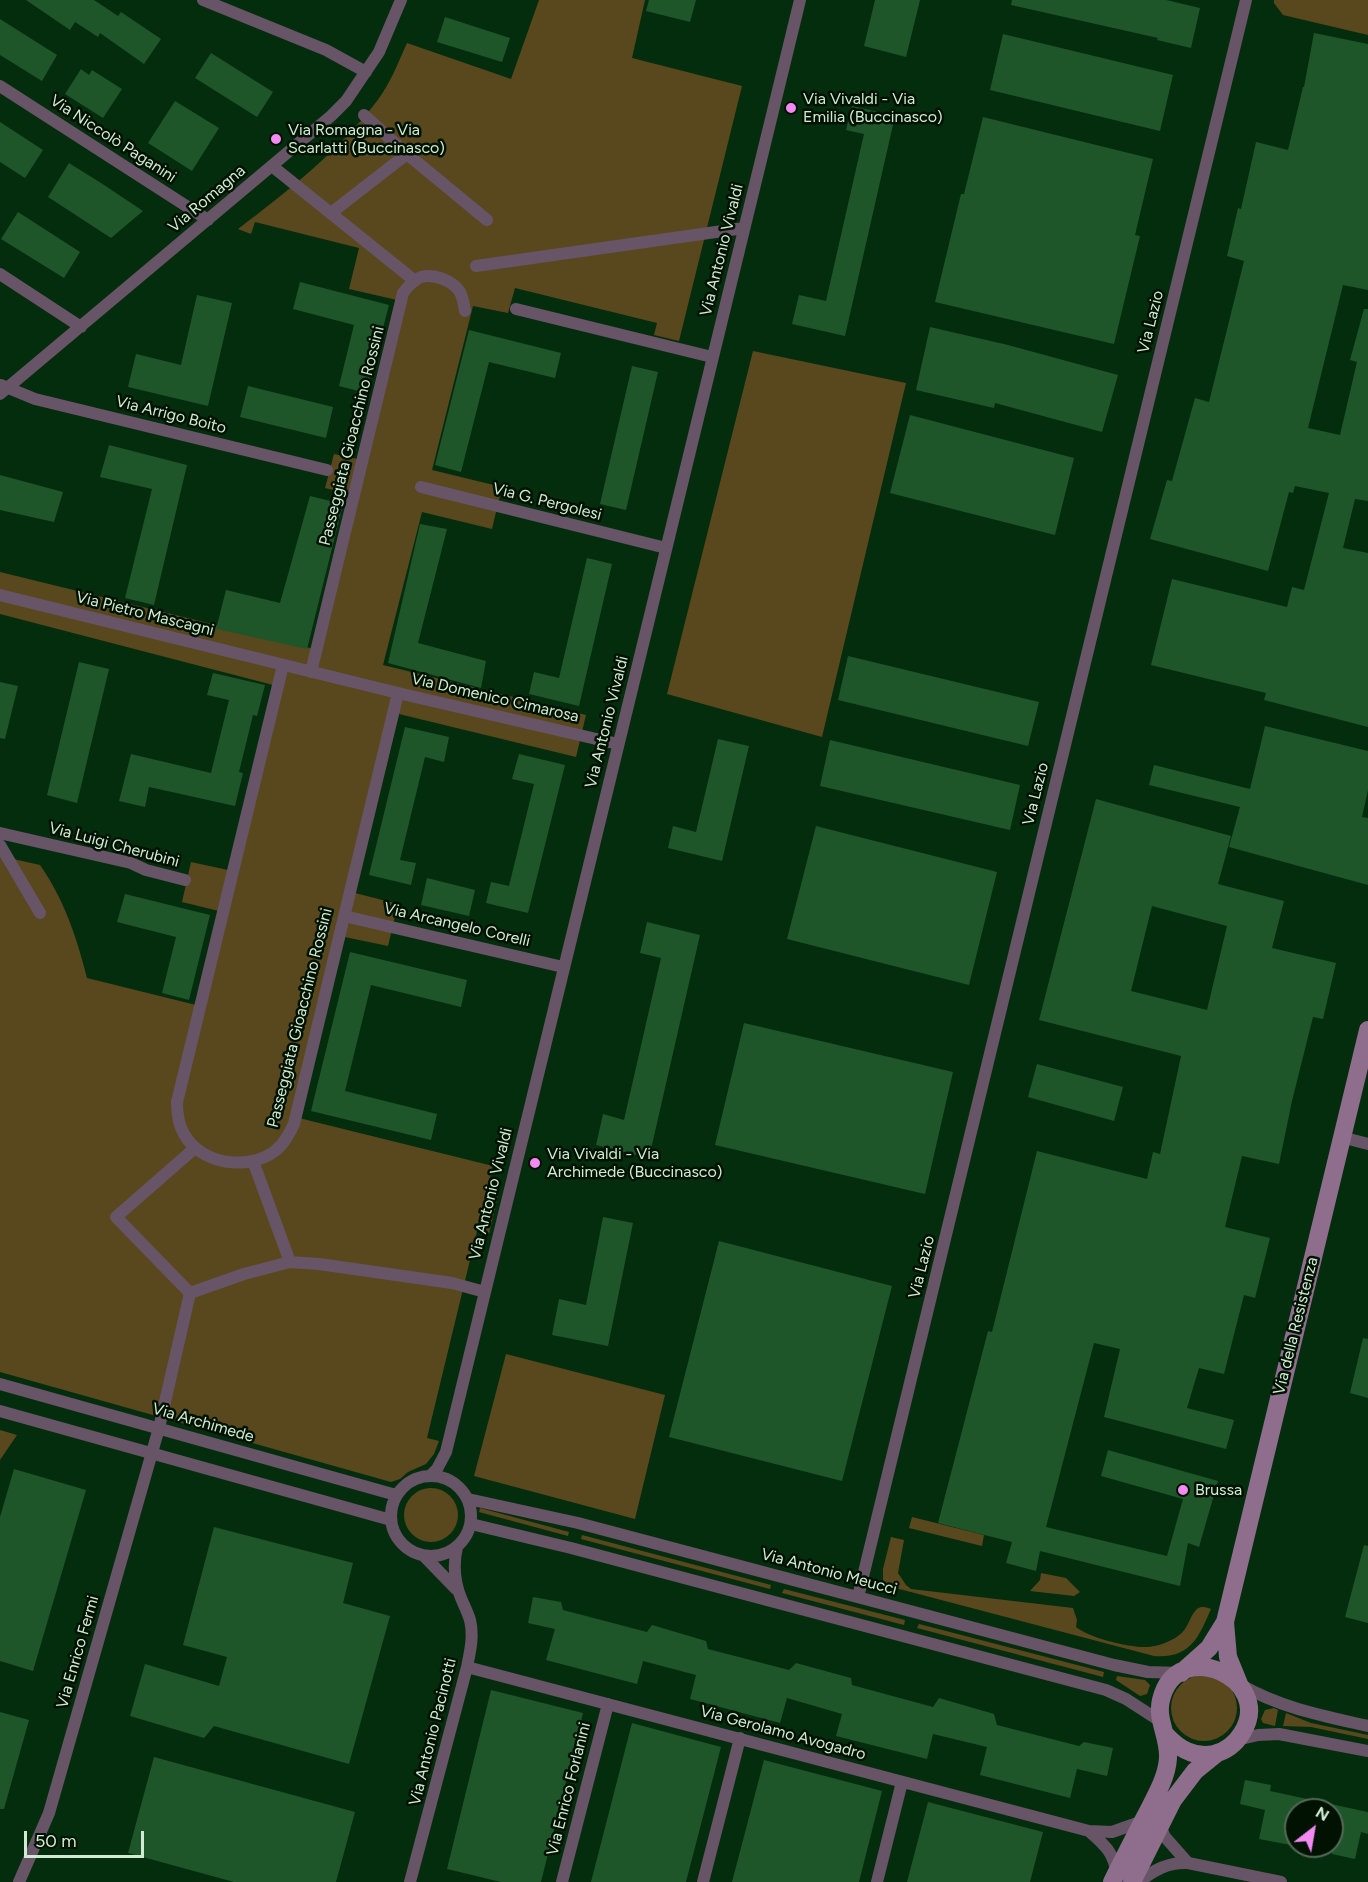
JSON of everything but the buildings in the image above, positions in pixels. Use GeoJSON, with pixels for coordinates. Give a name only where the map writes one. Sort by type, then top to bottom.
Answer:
{"type":"FeatureCollection","features":[{"type":"Feature","properties":{"kind":"street"},"geometry":{"type":"LineString","coordinates":[[203,0],[326,50],[366,72]]}},
{"type":"Feature","properties":{"kind":"street","name":"Via Romagna"},"geometry":{"type":"LineString","coordinates":[[2,389],[81,327],[331,116],[346,101],[379,52],[401,0]]}},
{"type":"Feature","properties":{"kind":"street","name":"Via Antonio Vivaldi"},"geometry":{"type":"LineString","coordinates":[[431,1475],[446,1452],[800,0]]}},
{"type":"Feature","properties":{"kind":"street","name":"Via Lazio"},"geometry":{"type":"LineString","coordinates":[[858,1597],[1246,0]]}},
{"type":"Feature","properties":{"kind":"street","name":"Via Niccolò Paganini"},"geometry":{"type":"LineString","coordinates":[[0,86],[208,220]]}},
{"type":"Feature","properties":{"kind":"street"},"geometry":{"type":"LineString","coordinates":[[364,115],[407,154],[488,220]]}},
{"type":"Feature","properties":{"kind":"street"},"geometry":{"type":"LineString","coordinates":[[331,213],[407,154]]}},
{"type":"Feature","properties":{"kind":"street"},"geometry":{"type":"LineString","coordinates":[[272,166],[415,280],[422,276],[448,281],[459,290],[465,311]]}},
{"type":"Feature","properties":{"kind":"street"},"geometry":{"type":"LineString","coordinates":[[476,266],[744,228]]}},
{"type":"Feature","properties":{"kind":"street"},"geometry":{"type":"LineString","coordinates":[[0,273],[81,327]]}},
{"type":"Feature","properties":{"kind":"street","name":"Passeggiata Gioacchino Rossini"},"geometry":{"type":"LineString","coordinates":[[311,672],[403,293],[415,280]]}},
{"type":"Feature","properties":{"kind":"street"},"geometry":{"type":"LineString","coordinates":[[516,309],[712,357]]}},
{"type":"Feature","properties":{"kind":"street","name":"Via Arrigo Boito"},"geometry":{"type":"LineString","coordinates":[[2,389],[327,470]]}},
{"type":"Feature","properties":{"kind":"street","name":"Via G. Pergolesi"},"geometry":{"type":"LineString","coordinates":[[421,487],[666,548]]}},
{"type":"Feature","properties":{"kind":"street","name":"Via Pietro Mascagni"},"geometry":{"type":"LineString","coordinates":[[0,595],[282,665]]}},
{"type":"Feature","properties":{"kind":"street"},"geometry":{"type":"LineString","coordinates":[[398,693],[282,665],[180,1085],[177,1118],[184,1135],[195,1148],[116,1217],[190,1293],[244,1274],[290,1262],[452,1283],[485,1292]]}},
{"type":"Feature","properties":{"kind":"street","name":"Passeggiata Gioacchino Rossini"},"geometry":{"type":"LineString","coordinates":[[195,1148],[209,1158],[226,1162],[253,1161],[264,1158],[276,1150],[286,1139],[294,1124],[398,693]]}},
{"type":"Feature","properties":{"kind":"street","name":"Via Domenico Cimarosa"},"geometry":{"type":"LineString","coordinates":[[398,693],[618,744]]}},
{"type":"Feature","properties":{"kind":"street","name":"Via Luigi Cherubini"},"geometry":{"type":"LineString","coordinates":[[0,833],[132,863],[146,870],[185,880]]}},
{"type":"Feature","properties":{"kind":"street"},"geometry":{"type":"LineString","coordinates":[[0,845],[40,913]]}},
{"type":"Feature","properties":{"kind":"street","name":"Via Arcangelo Corelli"},"geometry":{"type":"LineString","coordinates":[[344,916],[563,967]]}},
{"type":"Feature","properties":{"kind":"street","name":"Via della Resistenza"},"geometry":{"type":"LineString","coordinates":[[1181,1672],[1209,1648],[1225,1622],[1368,1030]]}},
{"type":"Feature","properties":{"kind":"street"},"geometry":{"type":"LineString","coordinates":[[1341,1137],[1368,1143]]}},
{"type":"Feature","properties":{"kind":"street"},"geometry":{"type":"LineString","coordinates":[[253,1161],[290,1262]]}},
{"type":"Feature","properties":{"kind":"street","name":"Via Enrico Fermi"},"geometry":{"type":"LineString","coordinates":[[19,1882],[49,1813],[152,1454],[190,1293]]}},
{"type":"Feature","properties":{"kind":"street","name":"Via Archimede"},"geometry":{"type":"LineString","coordinates":[[0,1384],[396,1495]]}},
{"type":"Feature","properties":{"kind":"street"},"geometry":{"type":"LineString","coordinates":[[0,1412],[391,1520]]}},
{"type":"Feature","properties":{"kind":"street","name":"Via Antonio Vivaldi"},"geometry":{"type":"LineString","coordinates":[[446,1452],[447,1478]]}},
{"type":"Feature","properties":{"kind":"street"},"geometry":{"type":"LineString","coordinates":[[431,1475],[447,1478],[463,1490],[471,1509],[471,1524],[465,1539],[457,1547],[437,1556],[424,1556],[402,1544],[394,1533],[391,1507],[396,1495],[405,1484],[417,1477],[431,1475]]}},
{"type":"Feature","properties":{"kind":"street","name":"Via Antonio Meucci"},"geometry":{"type":"LineString","coordinates":[[468,1498],[578,1522],[1114,1665],[1148,1672],[1181,1672]]}},
{"type":"Feature","properties":{"kind":"street"},"geometry":{"type":"LineString","coordinates":[[471,1524],[593,1554],[1106,1690],[1126,1699],[1163,1728],[1177,1746],[1190,1753],[1216,1754]]}},
{"type":"Feature","properties":{"kind":"street","name":"Via Antonio Pacinotti"},"geometry":{"type":"LineString","coordinates":[[410,1882],[472,1642],[470,1620],[458,1591],[454,1561],[457,1547]]}},
{"type":"Feature","properties":{"kind":"street","name":"Via Antonio Pacinotti"},"geometry":{"type":"LineString","coordinates":[[424,1556],[458,1591]]}},
{"type":"Feature","properties":{"kind":"street","name":"Via della Resistenza"},"geometry":{"type":"LineString","coordinates":[[1225,1622],[1228,1657],[1239,1684]]}},
{"type":"Feature","properties":{"kind":"street","name":"Via Gerolamo Avogadro"},"geometry":{"type":"LineString","coordinates":[[467,1667],[1089,1831],[1112,1832],[1151,1823]]}},
{"type":"Feature","properties":{"kind":"street"},"geometry":{"type":"LineString","coordinates":[[1120,1879],[1151,1823],[1168,1757],[1159,1709],[1161,1697],[1166,1687],[1181,1672],[1198,1667],[1215,1668],[1259,1695],[1283,1705],[1368,1726]]}},
{"type":"Feature","properties":{"kind":"street"},"geometry":{"type":"LineString","coordinates":[[1151,1823],[1173,1800],[1189,1778],[1216,1754],[1238,1740],[1245,1729],[1248,1707],[1239,1684]]}},
{"type":"Feature","properties":{"kind":"street","name":"Via Enrico Forlanini"},"geometry":{"type":"LineString","coordinates":[[562,1882],[608,1704]]}},
{"type":"Feature","properties":{"kind":"street"},"geometry":{"type":"LineString","coordinates":[[1238,1740],[1258,1735],[1279,1734],[1368,1751]]}},
{"type":"Feature","properties":{"kind":"street"},"geometry":{"type":"LineString","coordinates":[[703,1882],[740,1738]]}},
{"type":"Feature","properties":{"kind":"street"},"geometry":{"type":"LineString","coordinates":[[877,1882],[902,1782]]}},
{"type":"Feature","properties":{"kind":"street"},"geometry":{"type":"LineString","coordinates":[[1151,1823],[1188,1863]]}},
{"type":"Feature","properties":{"kind":"street"},"geometry":{"type":"LineString","coordinates":[[1089,1831],[1106,1846],[1114,1858],[1120,1879]]}},
{"type":"Feature","properties":{"kind":"street"},"geometry":{"type":"LineString","coordinates":[[1138,1882],[1156,1869],[1177,1863],[1188,1863],[1238,1878],[1281,1882]]}},
{"type":"Feature","properties":{"kind":"shaded area"},"geometry":{"type":"Polygon","coordinates":[[[539,0],[645,0],[632,58],[742,86],[679,341],[654,335],[657,323],[515,288],[508,313],[473,306],[432,470],[502,487],[492,529],[422,512],[383,665],[586,715],[576,757],[399,714],[355,893],[398,904],[388,946],[345,937],[299,1118],[493,1166],[487,1188],[499,1191],[489,1234],[477,1231],[427,1438],[439,1441],[434,1454],[426,1464],[391,1482],[0,1372],[0,856],[40,865],[69,919],[87,978],[196,1005],[219,911],[182,902],[191,862],[228,870],[273,685],[0,614],[0,572],[314,649],[350,494],[325,488],[334,454],[358,459],[397,300],[349,289],[359,248],[255,222],[251,234],[238,229],[312,170],[346,137],[386,88],[407,43],[511,79],[539,0]]]}},
{"type":"Feature","properties":{"kind":"shaded area"},"geometry":{"type":"Polygon","coordinates":[[[1274,0],[1368,0],[1368,35],[1283,15],[1274,0]]]}},
{"type":"Feature","properties":{"kind":"shaded area"},"geometry":{"type":"Polygon","coordinates":[[[753,351],[906,383],[822,737],[667,694],[753,351]]]}},
{"type":"Feature","properties":{"kind":"shaded area"},"geometry":{"type":"Polygon","coordinates":[[[506,1354],[665,1395],[635,1519],[474,1476],[506,1354]]]}},
{"type":"Feature","properties":{"kind":"shaded area"},"geometry":{"type":"Polygon","coordinates":[[[0,1430],[17,1435],[0,1460],[0,1430]]]}},
{"type":"Feature","properties":{"kind":"shaded area"},"geometry":{"type":"Polygon","coordinates":[[[431,1488],[441,1490],[450,1496],[456,1505],[458,1515],[456,1525],[450,1534],[441,1540],[431,1542],[421,1540],[412,1534],[406,1525],[404,1515],[406,1505],[412,1496],[421,1490],[431,1488]]]}},
{"type":"Feature","properties":{"kind":"shaded area"},"geometry":{"type":"Polygon","coordinates":[[[480,1508],[569,1532],[568,1536],[479,1512],[480,1508]]]}},
{"type":"Feature","properties":{"kind":"shaded area"},"geometry":{"type":"Polygon","coordinates":[[[912,1517],[984,1535],[982,1546],[909,1528],[912,1517]]]}},
{"type":"Feature","properties":{"kind":"shaded area"},"geometry":{"type":"Polygon","coordinates":[[[582,1535],[771,1585],[770,1589],[581,1539],[582,1535]]]}},
{"type":"Feature","properties":{"kind":"shaded area"},"geometry":{"type":"Polygon","coordinates":[[[891,1537],[904,1540],[898,1573],[911,1589],[1073,1608],[1077,1620],[1076,1627],[1090,1635],[1121,1644],[1148,1647],[1164,1643],[1182,1633],[1197,1609],[1204,1607],[1211,1609],[1197,1637],[1185,1650],[1166,1656],[1154,1656],[888,1586],[883,1580],[883,1569],[891,1537]]]}},
{"type":"Feature","properties":{"kind":"shaded area"},"geometry":{"type":"Polygon","coordinates":[[[1041,1573],[1066,1578],[1080,1592],[1074,1596],[1030,1591],[1040,1580],[1041,1573]]]}},
{"type":"Feature","properties":{"kind":"shaded area"},"geometry":{"type":"Polygon","coordinates":[[[784,1589],[905,1620],[904,1625],[782,1593],[784,1589]]]}},
{"type":"Feature","properties":{"kind":"shaded area"},"geometry":{"type":"Polygon","coordinates":[[[919,1624],[1104,1672],[1103,1677],[917,1628],[919,1624]]]}},
{"type":"Feature","properties":{"kind":"shaded area"},"geometry":{"type":"Polygon","coordinates":[[[1198,1675],[1210,1675],[1222,1680],[1232,1690],[1237,1708],[1235,1721],[1222,1736],[1210,1741],[1198,1741],[1186,1736],[1176,1726],[1171,1714],[1171,1702],[1176,1690],[1186,1680],[1198,1675]]]}},
{"type":"Feature","properties":{"kind":"shaded area"},"geometry":{"type":"Polygon","coordinates":[[[1117,1676],[1145,1680],[1150,1685],[1147,1694],[1140,1696],[1116,1680],[1117,1676]]]}},
{"type":"Feature","properties":{"kind":"shaded area"},"geometry":{"type":"Polygon","coordinates":[[[1274,1708],[1278,1710],[1275,1726],[1263,1723],[1261,1719],[1265,1710],[1274,1708]]]}},
{"type":"Feature","properties":{"kind":"shaded area"},"geometry":{"type":"Polygon","coordinates":[[[1286,1713],[1311,1723],[1368,1735],[1368,1739],[1311,1727],[1283,1726],[1286,1713]]]}},
{"type":"Feature","properties":{"kind":"place","name":"Via Vivaldi - Via Emilia (Buccinasco)"},"geometry":{"type":"Point","coordinates":[791,108]}},
{"type":"Feature","properties":{"kind":"place","name":"Via Romagna - Via Scarlatti (Buccinasco)"},"geometry":{"type":"Point","coordinates":[276,139]}},
{"type":"Feature","properties":{"kind":"place","name":"Via Vivaldi - Via Archimede (Buccinasco)"},"geometry":{"type":"Point","coordinates":[535,1163]}},
{"type":"Feature","properties":{"kind":"place","name":"Brussa"},"geometry":{"type":"Point","coordinates":[1183,1490]}}]}
